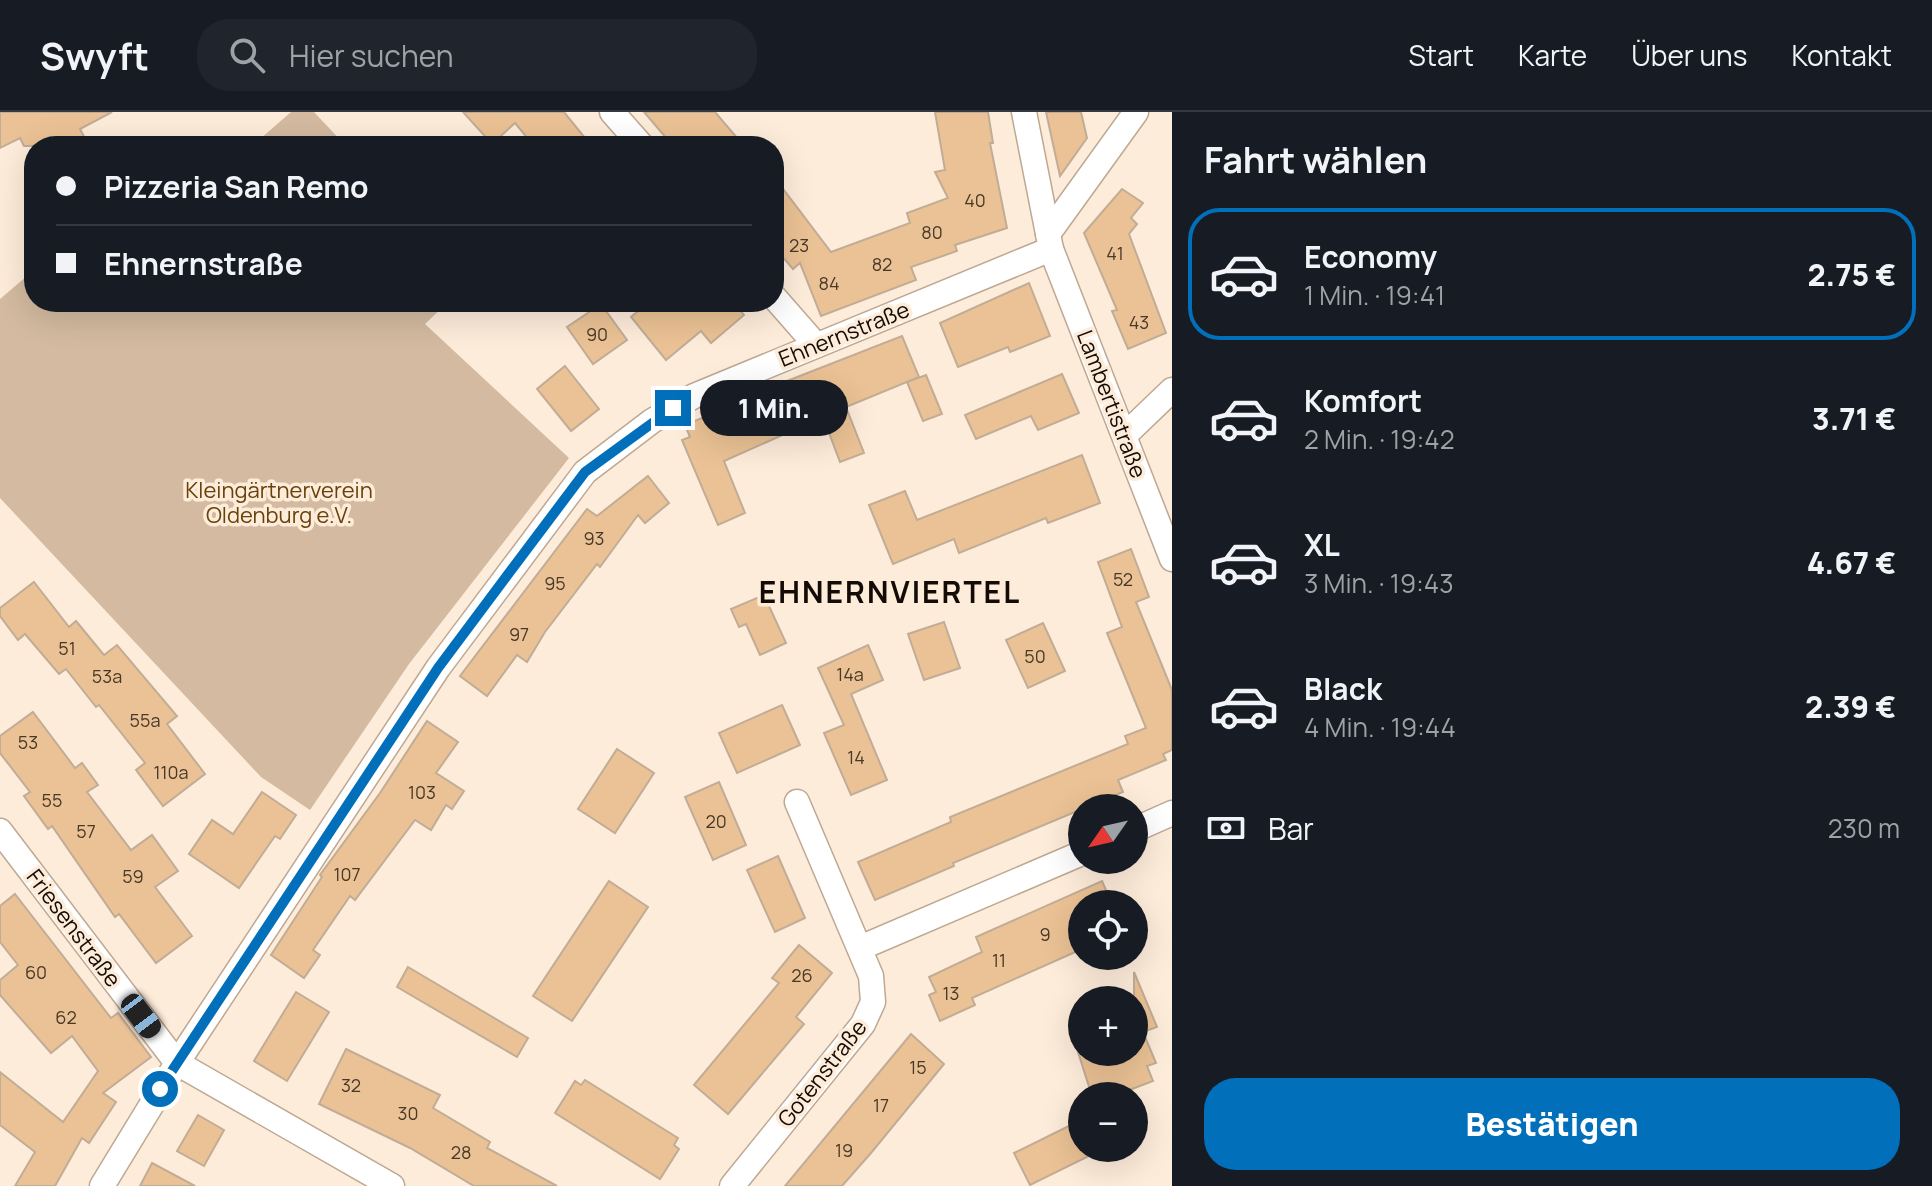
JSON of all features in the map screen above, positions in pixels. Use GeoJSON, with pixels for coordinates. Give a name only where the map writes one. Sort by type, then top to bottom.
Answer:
{"type":"FeatureCollection","features":[{"type":"Feature","properties":{"kind":"street"},"geometry":{"type":"LineString","coordinates":[[612,112],[633,136]]}},
{"type":"Feature","properties":{"kind":"street","name":"Lambertistraße"},"geometry":{"type":"LineString","coordinates":[[1024,112],[1050,241],[1172,559]]}},
{"type":"Feature","properties":{"kind":"street"},"geometry":{"type":"LineString","coordinates":[[1050,241],[1136,112]]}},
{"type":"Feature","properties":{"kind":"street","name":"Ehnernstraße"},"geometry":{"type":"LineString","coordinates":[[102,1186],[177,1063],[438,668],[585,472],[652,421],[694,396],[1050,241]]}},
{"type":"Feature","properties":{"kind":"street"},"geometry":{"type":"LineString","coordinates":[[784,308],[816,345]]}},
{"type":"Feature","properties":{"kind":"street"},"geometry":{"type":"LineString","coordinates":[[1125,435],[1172,390]]}},
{"type":"Feature","properties":{"kind":"street","name":"Gotenstraße"},"geometry":{"type":"LineString","coordinates":[[732,1186],[863,1024],[873,1002],[871,976],[797,802]]}},
{"type":"Feature","properties":{"kind":"street"},"geometry":{"type":"LineString","coordinates":[[1148,824],[1172,813]]}},
{"type":"Feature","properties":{"kind":"street","name":"Friesenstraße"},"geometry":{"type":"LineString","coordinates":[[0,831],[177,1063]]}},
{"type":"Feature","properties":{"kind":"street"},"geometry":{"type":"LineString","coordinates":[[860,948],[1068,859]]}},
{"type":"Feature","properties":{"kind":"street"},"geometry":{"type":"LineString","coordinates":[[177,1063],[392,1186]]}},
{"type":"Feature","properties":{"kind":"green space"},"geometry":{"type":"Polygon","coordinates":[[[291,112],[314,112],[337,136],[263,136],[291,112]]]}},
{"type":"Feature","properties":{"kind":"green space","name":"Kleingärtnerverein Oldenburg e.V."},"geometry":{"type":"Polygon","coordinates":[[[24,279],[24,312],[438,312],[425,324],[569,458],[409,664],[310,810],[261,777],[0,498],[0,299],[24,279]]]}},
{"type":"Feature","properties":{"kind":"building"},"geometry":{"type":"Polygon","coordinates":[[[0,112],[112,112],[80,129],[84,136],[24,136],[24,146],[20,138],[0,148],[0,112]]]}},
{"type":"Feature","properties":{"kind":"building"},"geometry":{"type":"Polygon","coordinates":[[[463,112],[564,112],[583,136],[526,136],[515,123],[501,136],[485,136],[463,112]]]}},
{"type":"Feature","properties":{"kind":"building"},"geometry":{"type":"Polygon","coordinates":[[[644,112],[715,112],[735,136],[664,136],[644,112]]]}},
{"type":"Feature","properties":{"kind":"building"},"geometry":{"type":"Polygon","coordinates":[[[935,112],[988,112],[993,143],[990,143],[1007,228],[955,245],[957,251],[911,267],[916,280],[821,316],[800,263],[793,269],[784,259],[784,190],[831,252],[910,223],[907,213],[948,198],[935,172],[945,170],[935,112]]]}},
{"type":"Feature","properties":{"kind":"building"},"geometry":{"type":"Polygon","coordinates":[[[1046,112],[1081,112],[1087,138],[1060,176],[1046,112]]]}},
{"type":"Feature","properties":{"kind":"building"},"geometry":{"type":"Polygon","coordinates":[[[1122,189],[1143,203],[1131,218],[1137,224],[1129,234],[1166,333],[1128,349],[1112,311],[1117,310],[1084,233],[1122,189]]]}},
{"type":"Feature","properties":{"kind":"building"},"geometry":{"type":"Polygon","coordinates":[[[1029,283],[1050,336],[1010,352],[1008,347],[958,367],[940,323],[1029,283]]]}},
{"type":"Feature","properties":{"kind":"building"},"geometry":{"type":"Polygon","coordinates":[[[589,312],[607,312],[627,340],[593,364],[567,327],[589,312]]]}},
{"type":"Feature","properties":{"kind":"building"},"geometry":{"type":"Polygon","coordinates":[[[637,312],[741,312],[744,315],[711,343],[701,331],[666,360],[631,317],[637,312]]]}},
{"type":"Feature","properties":{"kind":"building"},"geometry":{"type":"Polygon","coordinates":[[[902,336],[919,377],[846,407],[864,453],[840,462],[823,417],[724,461],[745,513],[718,525],[682,440],[690,437],[685,425],[731,406],[729,401],[762,387],[764,390],[902,336]]]}},
{"type":"Feature","properties":{"kind":"building"},"geometry":{"type":"Polygon","coordinates":[[[565,366],[599,409],[571,431],[537,389],[565,366]]]}},
{"type":"Feature","properties":{"kind":"building"},"geometry":{"type":"Polygon","coordinates":[[[1062,374],[1079,413],[1038,430],[1031,416],[976,439],[965,415],[1062,374]]]}},
{"type":"Feature","properties":{"kind":"building"},"geometry":{"type":"Polygon","coordinates":[[[926,375],[942,414],[923,421],[907,382],[926,375]]]}},
{"type":"Feature","properties":{"kind":"building"},"geometry":{"type":"Polygon","coordinates":[[[1082,455],[1100,503],[1048,523],[1046,518],[959,553],[954,539],[893,564],[869,505],[905,491],[917,520],[1082,455]]]}},
{"type":"Feature","properties":{"kind":"building"},"geometry":{"type":"Polygon","coordinates":[[[648,476],[669,503],[645,523],[638,515],[600,567],[597,564],[545,632],[527,662],[517,655],[487,696],[460,676],[587,509],[597,516],[648,476]]]}},
{"type":"Feature","properties":{"kind":"building"},"geometry":{"type":"Polygon","coordinates":[[[1131,549],[1149,597],[1136,602],[1172,690],[1172,750],[1163,754],[1166,760],[1118,780],[1123,792],[1118,794],[1068,794],[1068,815],[953,863],[954,866],[875,900],[858,862],[951,822],[950,817],[1128,744],[1125,736],[1146,728],[1107,633],[1122,627],[1098,562],[1131,549]]]}},
{"type":"Feature","properties":{"kind":"building"},"geometry":{"type":"Polygon","coordinates":[[[34,582],[69,627],[76,621],[104,655],[117,645],[177,716],[167,724],[205,774],[163,806],[136,770],[145,763],[99,705],[96,707],[66,669],[59,674],[25,634],[18,640],[0,616],[0,608],[34,582]]]}},
{"type":"Feature","properties":{"kind":"building"},"geometry":{"type":"Polygon","coordinates":[[[764,595],[786,643],[760,655],[746,624],[739,627],[731,609],[764,595]]]}},
{"type":"Feature","properties":{"kind":"building"},"geometry":{"type":"Polygon","coordinates":[[[944,622],[960,668],[924,680],[908,634],[944,622]]]}},
{"type":"Feature","properties":{"kind":"building"},"geometry":{"type":"Polygon","coordinates":[[[1043,623],[1065,671],[1028,688],[1006,640],[1043,623]]]}},
{"type":"Feature","properties":{"kind":"building"},"geometry":{"type":"Polygon","coordinates":[[[868,645],[883,680],[851,694],[887,780],[851,795],[824,733],[844,725],[818,668],[868,645]]]}},
{"type":"Feature","properties":{"kind":"building"},"geometry":{"type":"Polygon","coordinates":[[[782,705],[800,745],[737,773],[719,733],[782,705]]]}},
{"type":"Feature","properties":{"kind":"building"},"geometry":{"type":"Polygon","coordinates":[[[33,712],[75,768],[82,763],[98,785],[87,792],[131,850],[152,835],[178,871],[155,887],[192,936],[156,963],[119,914],[115,917],[52,826],[48,829],[24,796],[30,792],[0,753],[0,736],[33,712]]]}},
{"type":"Feature","properties":{"kind":"building"},"geometry":{"type":"Polygon","coordinates":[[[427,721],[458,742],[436,773],[464,791],[452,809],[446,805],[431,830],[415,820],[355,900],[350,896],[313,950],[320,955],[304,978],[271,955],[322,877],[320,875],[380,793],[427,721]]]}},
{"type":"Feature","properties":{"kind":"building"},"geometry":{"type":"Polygon","coordinates":[[[617,749],[654,773],[615,833],[578,809],[617,749]]]}},
{"type":"Feature","properties":{"kind":"building"},"geometry":{"type":"Polygon","coordinates":[[[719,782],[746,845],[713,860],[685,797],[719,782]]]}},
{"type":"Feature","properties":{"kind":"building"},"geometry":{"type":"Polygon","coordinates":[[[262,792],[296,815],[280,839],[275,836],[239,888],[189,854],[212,820],[233,834],[262,792]]]}},
{"type":"Feature","properties":{"kind":"building"},"geometry":{"type":"Polygon","coordinates":[[[778,856],[805,918],[775,932],[747,870],[778,856]]]}},
{"type":"Feature","properties":{"kind":"building"},"geometry":{"type":"Polygon","coordinates":[[[609,881],[648,907],[572,1021],[533,996],[609,881]]]}},
{"type":"Feature","properties":{"kind":"building"},"geometry":{"type":"Polygon","coordinates":[[[1102,881],[1106,890],[1082,890],[1102,881]]]}},
{"type":"Feature","properties":{"kind":"building"},"geometry":{"type":"Polygon","coordinates":[[[15,894],[111,1018],[118,1013],[151,1057],[103,1093],[116,1102],[89,1143],[82,1138],[55,1186],[15,1186],[35,1152],[0,1125],[0,1072],[63,1122],[98,1071],[72,1036],[51,1053],[0,995],[0,980],[18,965],[0,942],[0,906],[15,894]]]}},
{"type":"Feature","properties":{"kind":"building"},"geometry":{"type":"Polygon","coordinates":[[[1068,896],[1068,955],[972,998],[975,1005],[940,1021],[929,995],[936,992],[929,977],[982,952],[976,937],[1068,896]]]}},
{"type":"Feature","properties":{"kind":"building"},"geometry":{"type":"Polygon","coordinates":[[[799,945],[832,973],[796,1017],[804,1024],[728,1114],[694,1085],[779,983],[772,978],[799,945]]]}},
{"type":"Feature","properties":{"kind":"building"},"geometry":{"type":"Polygon","coordinates":[[[408,967],[528,1038],[517,1057],[397,987],[408,967]]]}},
{"type":"Feature","properties":{"kind":"building"},"geometry":{"type":"Polygon","coordinates":[[[1134,972],[1140,986],[1134,986],[1134,972]]]}},
{"type":"Feature","properties":{"kind":"building"},"geometry":{"type":"Polygon","coordinates":[[[296,992],[329,1012],[287,1081],[254,1061],[296,992]]]}},
{"type":"Feature","properties":{"kind":"building"},"geometry":{"type":"Polygon","coordinates":[[[1148,1005],[1157,1027],[1148,1030],[1148,1005]]]}},
{"type":"Feature","properties":{"kind":"building"},"geometry":{"type":"Polygon","coordinates":[[[911,1034],[944,1064],[871,1153],[842,1186],[785,1186],[911,1034]]]}},
{"type":"Feature","properties":{"kind":"building"},"geometry":{"type":"Polygon","coordinates":[[[1148,1044],[1156,1063],[1148,1066],[1148,1044]]]}},
{"type":"Feature","properties":{"kind":"building"},"geometry":{"type":"Polygon","coordinates":[[[346,1049],[440,1095],[433,1108],[490,1142],[487,1148],[557,1186],[474,1186],[410,1148],[319,1104],[346,1049]]]}},
{"type":"Feature","properties":{"kind":"building"},"geometry":{"type":"Polygon","coordinates":[[[1082,1066],[1147,1066],[1153,1081],[1148,1083],[1088,1082],[1082,1066]]]}},
{"type":"Feature","properties":{"kind":"building"},"geometry":{"type":"Polygon","coordinates":[[[585,1080],[678,1138],[674,1145],[679,1149],[660,1179],[555,1113],[575,1081],[581,1085],[585,1080]]]}},
{"type":"Feature","properties":{"kind":"building"},"geometry":{"type":"Polygon","coordinates":[[[198,1115],[224,1130],[204,1166],[177,1151],[198,1115]]]}},
{"type":"Feature","properties":{"kind":"building"},"geometry":{"type":"Polygon","coordinates":[[[1068,1126],[1068,1162],[1077,1162],[1030,1185],[1014,1153],[1068,1126]]]}},
{"type":"Feature","properties":{"kind":"building"},"geometry":{"type":"Polygon","coordinates":[[[152,1163],[195,1186],[140,1186],[152,1163]]]}},
{"type":"Feature","properties":{"kind":"district","name":"EHNERNVIERTEL"},"geometry":{"type":"Point","coordinates":[890,591]}},
{"type":"Feature","properties":{"kind":"route"},"geometry":{"type":"LineString","coordinates":[[160,1089],[438,668],[585,472],[673,408]]}}]}
